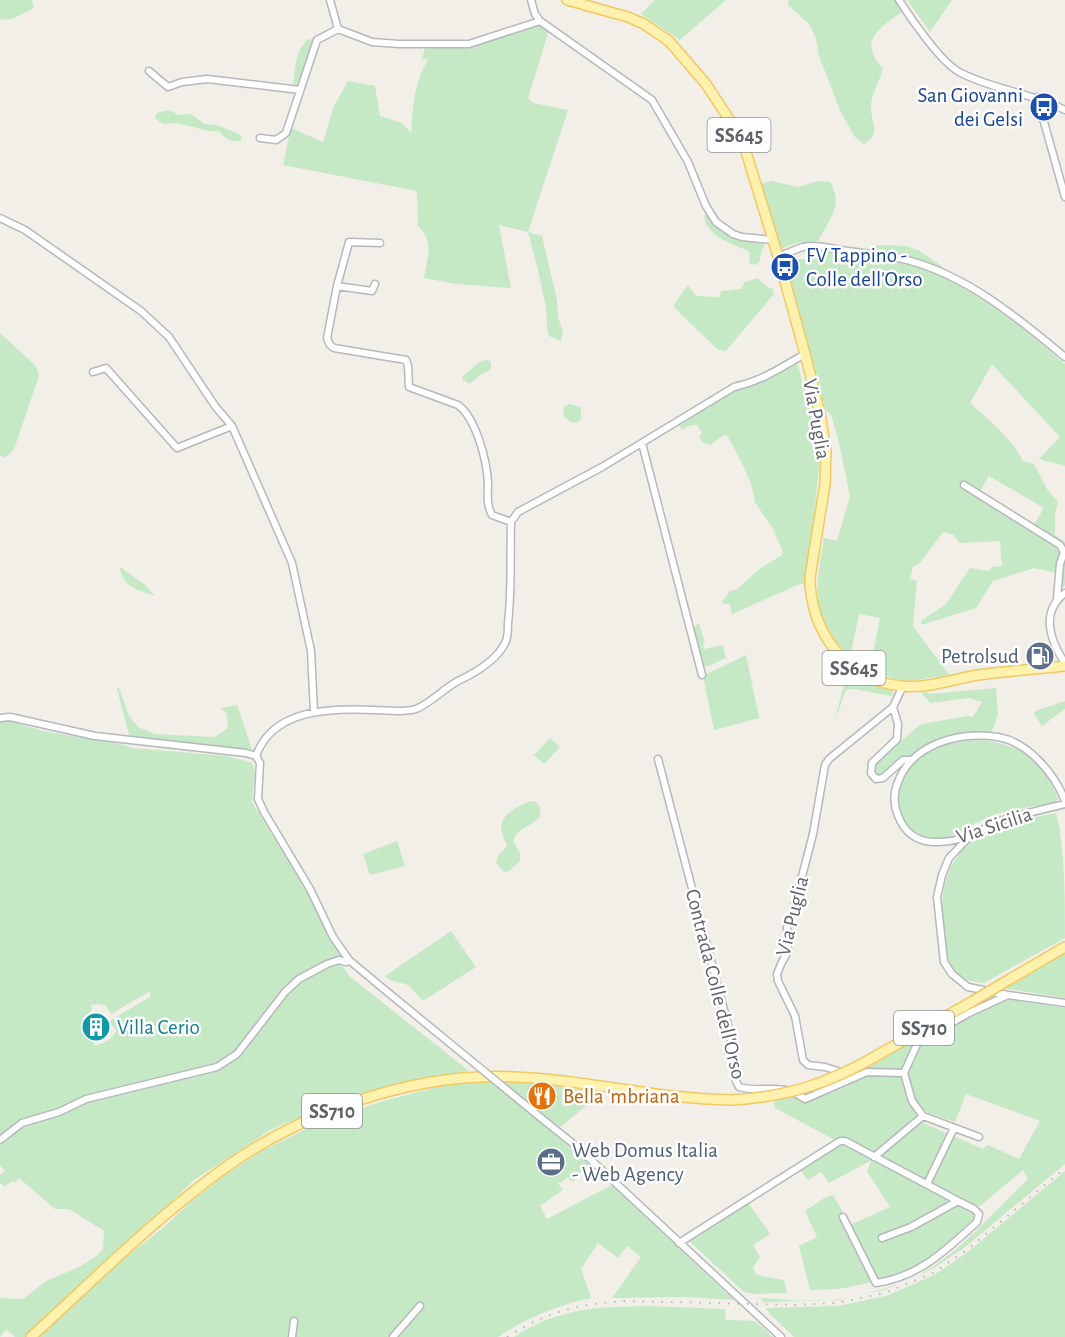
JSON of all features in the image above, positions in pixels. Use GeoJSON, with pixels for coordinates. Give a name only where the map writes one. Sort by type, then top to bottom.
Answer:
{"type":"FeatureCollection","features":[{"type":"Feature","properties":{"kind":"main road","name":"SS645"},"geometry":{"type":"LineString","coordinates":[[567,0],[644,24],[669,40],[706,84],[742,139],[805,354]]}},
{"type":"Feature","properties":{"kind":"main road","name":"Via Puglia"},"geometry":{"type":"LineString","coordinates":[[805,354],[820,414],[826,450],[825,484],[810,577],[812,604],[823,635],[833,649],[854,668],[869,677],[903,686],[1065,665]]}},
{"type":"Feature","properties":{"kind":"main road","name":"Via Puglia"},"geometry":{"type":"LineString","coordinates":[[956,680],[978,681],[1065,671]]}},
{"type":"Feature","properties":{"kind":"main road","name":"SS710"},"geometry":{"type":"LineString","coordinates":[[32,1337],[160,1220],[227,1167],[280,1134],[349,1104],[416,1086],[479,1077],[528,1078],[676,1097],[731,1100],[794,1092],[847,1073],[1065,947]]}},
{"type":"Feature","properties":{"kind":"street"},"geometry":{"type":"LineString","coordinates":[[330,0],[338,29]]}},
{"type":"Feature","properties":{"kind":"street"},"geometry":{"type":"LineString","coordinates":[[531,0],[535,15],[540,21],[652,100],[688,162],[706,206],[716,222],[733,234],[742,237],[773,240]]}},
{"type":"Feature","properties":{"kind":"street"},"geometry":{"type":"LineString","coordinates":[[899,0],[947,63],[960,73],[1037,97],[1065,110]]}},
{"type":"Feature","properties":{"kind":"street"},"geometry":{"type":"LineString","coordinates":[[260,138],[276,140],[286,133],[317,40],[338,29],[372,42],[469,44],[540,21]]}},
{"type":"Feature","properties":{"kind":"street"},"geometry":{"type":"LineString","coordinates":[[149,71],[168,87],[182,82],[207,79],[300,90]]}},
{"type":"Feature","properties":{"kind":"street"},"geometry":{"type":"LineString","coordinates":[[1037,97],[1065,197]]}},
{"type":"Feature","properties":{"kind":"street"},"geometry":{"type":"LineString","coordinates":[[0,218],[25,230],[141,311],[169,337],[215,406],[232,426],[292,564],[311,651],[314,712]]}},
{"type":"Feature","properties":{"kind":"street"},"geometry":{"type":"LineString","coordinates":[[380,243],[349,242],[336,286],[327,338],[330,345],[334,348],[406,360],[409,387],[464,409],[476,431],[484,457],[488,480],[488,507],[492,515],[511,522]]}},
{"type":"Feature","properties":{"kind":"street"},"geometry":{"type":"LineString","coordinates":[[778,256],[801,248],[819,246],[907,260],[936,270],[980,292],[1065,357]]}},
{"type":"Feature","properties":{"kind":"street"},"geometry":{"type":"LineString","coordinates":[[336,286],[372,291],[375,284]]}},
{"type":"Feature","properties":{"kind":"street"},"geometry":{"type":"LineString","coordinates":[[256,756],[260,745],[282,723],[314,712],[345,709],[394,711],[415,709],[449,686],[475,673],[497,654],[507,640],[513,517],[525,507],[564,488],[734,387],[768,376],[805,354]]}},
{"type":"Feature","properties":{"kind":"street"},"geometry":{"type":"LineString","coordinates":[[93,372],[106,368],[177,448],[232,426]]}},
{"type":"Feature","properties":{"kind":"street"},"geometry":{"type":"LineString","coordinates":[[642,443],[702,675]]}},
{"type":"Feature","properties":{"kind":"street"},"geometry":{"type":"LineString","coordinates":[[964,485],[1060,545],[1064,552],[1060,564],[1057,598],[1050,616],[1049,630],[1065,665]]}},
{"type":"Feature","properties":{"kind":"street"},"geometry":{"type":"LineString","coordinates":[[1057,598],[1065,593]]}},
{"type":"Feature","properties":{"kind":"street"},"geometry":{"type":"LineString","coordinates":[[1059,652],[1065,658]]}},
{"type":"Feature","properties":{"kind":"street"},"geometry":{"type":"LineString","coordinates":[[1049,668],[1060,664],[1059,652]]}},
{"type":"Feature","properties":{"kind":"street","name":"Via Puglia"},"geometry":{"type":"LineString","coordinates":[[856,1077],[825,1067],[808,1065],[803,1060],[795,1016],[778,981],[777,974],[788,951],[787,927],[813,834],[825,765],[829,759],[893,707],[903,686]]}},
{"type":"Feature","properties":{"kind":"street"},"geometry":{"type":"LineString","coordinates":[[893,707],[898,724],[897,739],[872,763],[871,773],[876,779],[883,778],[903,760],[909,760]]}},
{"type":"Feature","properties":{"kind":"street"},"geometry":{"type":"LineString","coordinates":[[0,718],[10,717],[120,740],[246,753],[256,756],[260,763],[258,799],[310,889],[333,937],[349,960],[585,1154],[781,1337]]}},
{"type":"Feature","properties":{"kind":"street","name":"Via Sicilia"},"geometry":{"type":"LineString","coordinates":[[975,737],[998,737],[1018,746],[1047,768],[1065,803],[1000,820],[971,836],[938,842],[917,839],[904,829],[895,811],[894,792],[909,760],[940,742],[975,737]]}},
{"type":"Feature","properties":{"kind":"street","name":"Contrada Colle dell'Orso"},"geometry":{"type":"LineString","coordinates":[[658,759],[730,1032],[736,1081],[739,1087],[781,1089],[798,1094],[805,1099],[867,1072],[904,1073]]}},
{"type":"Feature","properties":{"kind":"street"},"geometry":{"type":"LineString","coordinates":[[971,836],[949,858],[937,897],[944,962],[952,974],[968,987],[1065,1003]]}},
{"type":"Feature","properties":{"kind":"street"},"geometry":{"type":"LineString","coordinates":[[0,1140],[22,1123],[60,1112],[86,1100],[217,1067],[237,1054],[285,992],[299,979],[327,964],[349,960]]}},
{"type":"Feature","properties":{"kind":"street"},"geometry":{"type":"LineString","coordinates":[[979,1137],[923,1116],[912,1101],[904,1073],[918,1042],[969,1013],[1008,995]]}},
{"type":"Feature","properties":{"kind":"street"},"geometry":{"type":"LineString","coordinates":[[874,1157],[923,1116]]}},
{"type":"Feature","properties":{"kind":"street"},"geometry":{"type":"LineString","coordinates":[[927,1184],[954,1128]]}},
{"type":"Feature","properties":{"kind":"street"},"geometry":{"type":"LineString","coordinates":[[679,1243],[840,1141],[927,1184],[974,1209],[979,1214],[976,1222],[930,1264],[876,1283],[843,1218]]}},
{"type":"Feature","properties":{"kind":"street"},"geometry":{"type":"LineString","coordinates":[[882,1238],[911,1227],[958,1201]]}},
{"type":"Feature","properties":{"kind":"street"},"geometry":{"type":"LineString","coordinates":[[393,1337],[420,1306]]}},
{"type":"Feature","properties":{"kind":"street"},"geometry":{"type":"LineString","coordinates":[[292,1337],[294,1321]]}},
{"type":"Feature","properties":{"kind":"green space"},"geometry":{"type":"Polygon","coordinates":[[[0,0],[32,0],[34,8],[12,19],[3,20],[0,19],[0,0]]]}},
{"type":"Feature","properties":{"kind":"green space"},"geometry":{"type":"Polygon","coordinates":[[[655,0],[726,0],[680,40],[641,14],[655,0]]]}},
{"type":"Feature","properties":{"kind":"green space"},"geometry":{"type":"Polygon","coordinates":[[[789,0],[895,0],[901,12],[879,30],[871,43],[875,58],[883,68],[871,105],[874,133],[864,144],[854,136],[840,110],[819,56],[816,38],[809,24],[788,5],[789,0]]]}},
{"type":"Feature","properties":{"kind":"green space"},"geometry":{"type":"Polygon","coordinates":[[[907,0],[952,0],[930,32],[907,0]]]}},
{"type":"Feature","properties":{"kind":"green space"},"geometry":{"type":"Polygon","coordinates":[[[540,26],[549,30],[528,98],[533,103],[568,110],[528,232],[499,225],[511,288],[457,284],[424,278],[428,244],[427,238],[418,226],[417,191],[283,165],[291,128],[323,142],[334,106],[348,81],[375,86],[380,116],[402,123],[411,133],[417,85],[429,58],[422,60],[425,48],[470,47],[540,26]]]}},
{"type":"Feature","properties":{"kind":"green space"},"geometry":{"type":"Polygon","coordinates":[[[308,39],[314,40],[299,83],[297,87],[293,87],[298,56],[308,39]]]}},
{"type":"Feature","properties":{"kind":"green space"},"geometry":{"type":"Polygon","coordinates":[[[169,110],[179,115],[191,114],[204,124],[217,125],[241,135],[242,139],[233,141],[219,131],[209,131],[177,123],[163,124],[155,118],[157,113],[169,110]]]}},
{"type":"Feature","properties":{"kind":"green space"},"geometry":{"type":"Polygon","coordinates":[[[771,181],[798,187],[818,181],[830,182],[836,198],[835,205],[818,241],[795,243],[781,249],[761,184],[771,181]]]}},
{"type":"Feature","properties":{"kind":"green space"},"geometry":{"type":"Polygon","coordinates":[[[704,215],[731,235],[763,243],[765,246],[761,252],[760,261],[755,265],[749,263],[750,252],[721,239],[710,229],[704,215]]]}},
{"type":"Feature","properties":{"kind":"green space"},"geometry":{"type":"Polygon","coordinates":[[[528,232],[542,236],[563,332],[561,341],[549,336],[544,298],[528,232]]]}},
{"type":"Feature","properties":{"kind":"green space"},"geometry":{"type":"Polygon","coordinates":[[[877,245],[906,246],[918,250],[943,267],[942,276],[991,305],[1065,364],[1065,466],[1039,459],[1060,437],[992,364],[970,403],[1006,437],[1023,461],[1034,464],[1047,489],[1058,502],[1055,514],[1055,535],[1065,542],[1065,585],[1063,587],[1061,585],[1062,574],[1034,568],[993,581],[976,608],[921,625],[921,621],[946,604],[970,568],[988,571],[992,567],[1002,566],[1000,541],[959,543],[954,535],[943,532],[919,564],[913,567],[910,579],[917,581],[913,626],[949,675],[903,682],[870,670],[880,618],[859,614],[850,657],[837,643],[822,615],[818,588],[824,538],[837,541],[850,496],[831,414],[826,411],[784,261],[816,258],[808,250],[871,258],[877,245]],[[989,476],[979,493],[1033,526],[1044,508],[989,476]]]}},
{"type":"Feature","properties":{"kind":"green space"},"geometry":{"type":"Polygon","coordinates":[[[758,278],[767,287],[772,288],[774,294],[725,352],[717,349],[673,306],[688,285],[696,296],[720,297],[721,291],[741,289],[745,282],[758,278]]]}},
{"type":"Feature","properties":{"kind":"green space"},"geometry":{"type":"Polygon","coordinates":[[[0,333],[36,366],[39,376],[14,449],[5,458],[0,455],[0,333]]]}},
{"type":"Feature","properties":{"kind":"green space"},"geometry":{"type":"Polygon","coordinates":[[[486,360],[491,361],[491,369],[470,384],[463,380],[462,377],[473,367],[486,360]]]}},
{"type":"Feature","properties":{"kind":"green space"},"geometry":{"type":"Polygon","coordinates":[[[797,362],[821,451],[806,589],[802,583],[732,614],[730,604],[722,602],[730,591],[737,589],[783,552],[772,527],[754,501],[749,478],[726,434],[710,445],[702,442],[699,437],[702,433],[697,425],[691,425],[682,430],[679,425],[735,390],[772,377],[797,362]]]}},
{"type":"Feature","properties":{"kind":"green space"},"geometry":{"type":"Polygon","coordinates":[[[569,404],[581,407],[581,419],[577,423],[564,417],[563,408],[569,404]]]}},
{"type":"Feature","properties":{"kind":"green space"},"geometry":{"type":"Polygon","coordinates":[[[119,566],[145,585],[155,596],[131,587],[124,579],[119,566]]]}},
{"type":"Feature","properties":{"kind":"green space"},"geometry":{"type":"Polygon","coordinates":[[[699,623],[705,643],[703,644],[704,649],[723,645],[726,658],[709,666],[700,666],[693,629],[699,623]]]}},
{"type":"Feature","properties":{"kind":"green space"},"geometry":{"type":"Polygon","coordinates":[[[746,655],[759,718],[714,730],[703,676],[746,655]]]}},
{"type":"Feature","properties":{"kind":"green space"},"geometry":{"type":"Polygon","coordinates":[[[847,672],[865,682],[893,690],[892,696],[853,689],[846,690],[835,720],[847,672]]]}},
{"type":"Feature","properties":{"kind":"green space"},"geometry":{"type":"Polygon","coordinates":[[[117,688],[119,688],[129,716],[138,727],[155,734],[215,737],[228,728],[227,714],[221,708],[237,705],[252,749],[247,751],[130,739],[117,688]]]}},
{"type":"Feature","properties":{"kind":"green space"},"geometry":{"type":"Polygon","coordinates":[[[996,688],[998,715],[991,734],[940,738],[911,756],[900,759],[880,776],[873,771],[878,762],[917,727],[922,724],[973,717],[982,702],[969,698],[930,703],[921,692],[929,694],[996,688]]]}},
{"type":"Feature","properties":{"kind":"green space"},"geometry":{"type":"Polygon","coordinates":[[[1065,701],[1065,709],[1042,726],[1034,714],[1035,711],[1065,701]]]}},
{"type":"Feature","properties":{"kind":"green space"},"geometry":{"type":"Polygon","coordinates":[[[0,716],[42,730],[132,748],[227,756],[252,763],[255,772],[252,802],[309,895],[341,954],[338,958],[348,975],[469,1071],[385,1087],[346,1098],[272,1129],[194,1180],[90,1279],[95,1284],[228,1173],[260,1152],[316,1124],[377,1103],[448,1084],[511,1082],[602,1093],[553,1133],[589,1164],[573,1182],[568,1177],[560,1183],[557,1182],[563,1190],[540,1206],[547,1219],[612,1185],[734,1300],[685,1297],[612,1298],[641,1257],[627,1246],[618,1258],[598,1243],[581,1269],[591,1298],[543,1313],[498,1337],[15,1337],[6,1329],[0,1337],[0,1298],[23,1299],[46,1281],[94,1258],[103,1250],[104,1231],[69,1209],[55,1209],[19,1178],[4,1187],[0,1182],[0,1175],[5,1170],[0,1166],[0,716]],[[150,991],[111,1014],[105,1005],[91,1005],[92,1010],[83,1017],[82,1022],[90,1039],[96,1046],[108,1040],[116,1030],[110,1023],[111,1020],[150,997],[150,991]]]}},
{"type":"Feature","properties":{"kind":"green space"},"geometry":{"type":"Polygon","coordinates":[[[550,738],[560,747],[544,764],[534,755],[550,738]]]}},
{"type":"Feature","properties":{"kind":"green space"},"geometry":{"type":"Polygon","coordinates":[[[970,740],[1001,743],[1025,753],[1044,771],[1058,799],[1054,803],[991,816],[944,838],[927,838],[915,833],[901,815],[899,804],[899,792],[908,769],[922,755],[934,748],[970,740]]]}},
{"type":"Feature","properties":{"kind":"green space"},"geometry":{"type":"Polygon","coordinates":[[[535,801],[540,806],[540,817],[515,836],[513,841],[520,853],[520,861],[509,871],[504,872],[496,863],[498,856],[507,846],[501,829],[502,821],[513,810],[535,801]]]}},
{"type":"Feature","properties":{"kind":"green space"},"geometry":{"type":"Polygon","coordinates":[[[1056,813],[1063,857],[1065,938],[984,983],[972,981],[958,974],[947,955],[942,914],[945,882],[953,862],[970,843],[992,829],[1056,813]]]}},
{"type":"Feature","properties":{"kind":"green space"},"geometry":{"type":"Polygon","coordinates":[[[397,841],[405,866],[370,875],[363,854],[397,841]]]}},
{"type":"Feature","properties":{"kind":"green space"},"geometry":{"type":"Polygon","coordinates":[[[451,931],[476,967],[423,1001],[408,985],[390,980],[385,976],[451,931]]]}},
{"type":"Feature","properties":{"kind":"green space"},"geometry":{"type":"Polygon","coordinates":[[[1065,953],[1065,998],[1003,988],[1065,953]]]}},
{"type":"Feature","properties":{"kind":"green space"},"geometry":{"type":"Polygon","coordinates":[[[990,997],[1065,1008],[1065,1164],[965,1247],[931,1270],[912,1278],[934,1266],[959,1247],[1028,1179],[1023,1170],[980,1206],[972,1205],[878,1157],[921,1122],[983,1149],[988,1145],[1019,1159],[1040,1121],[966,1094],[955,1122],[924,1111],[872,1154],[841,1137],[835,1140],[775,1108],[774,1101],[823,1088],[865,1069],[990,997]]]}},
{"type":"Feature","properties":{"kind":"green space"},"geometry":{"type":"Polygon","coordinates":[[[844,1143],[947,1198],[947,1204],[929,1213],[932,1218],[956,1205],[972,1211],[974,1219],[927,1261],[914,1268],[869,1283],[839,1289],[810,1290],[799,1246],[817,1237],[805,1211],[833,1195],[850,1225],[890,1207],[867,1171],[872,1160],[829,1183],[821,1172],[808,1180],[800,1170],[844,1143]]]}},
{"type":"Feature","properties":{"kind":"green space"},"geometry":{"type":"Polygon","coordinates":[[[1065,1171],[1065,1337],[794,1337],[766,1308],[837,1306],[886,1296],[934,1275],[968,1252],[1065,1171]]]}},
{"type":"Feature","properties":{"kind":"green space"},"geometry":{"type":"Polygon","coordinates":[[[748,1202],[770,1234],[753,1245],[760,1257],[753,1267],[757,1275],[784,1280],[787,1293],[744,1292],[688,1240],[748,1202]]]}},
{"type":"Feature","properties":{"kind":"green space"},"geometry":{"type":"Polygon","coordinates":[[[909,1279],[884,1290],[858,1295],[884,1289],[909,1279]]]}},
{"type":"Feature","properties":{"kind":"green space"},"geometry":{"type":"Polygon","coordinates":[[[761,1298],[795,1301],[803,1301],[763,1302],[761,1298]]]}},
{"type":"Feature","properties":{"kind":"green space"},"geometry":{"type":"Polygon","coordinates":[[[648,1306],[725,1309],[726,1320],[755,1321],[773,1337],[514,1337],[546,1320],[578,1311],[648,1306]]]}},
{"type":"Feature","properties":{"kind":"railway"},"geometry":{"type":"LineString","coordinates":[[507,1337],[549,1315],[607,1302],[794,1305],[836,1303],[885,1293],[933,1273],[967,1250],[1065,1168]]}},
{"type":"Feature","properties":{"kind":"place","name":"San Giovanni dei Gelsi"},"geometry":{"type":"Point","coordinates":[1044,107]}},
{"type":"Feature","properties":{"kind":"place","name":"FV Tappino - Colle dell'Orso"},"geometry":{"type":"Point","coordinates":[785,267]}},
{"type":"Feature","properties":{"kind":"place","name":"Petrolsud"},"geometry":{"type":"Point","coordinates":[1040,656]}},
{"type":"Feature","properties":{"kind":"place","name":"Villa Cerio"},"geometry":{"type":"Point","coordinates":[96,1027]}},
{"type":"Feature","properties":{"kind":"place","name":"Bella 'mbriana"},"geometry":{"type":"Point","coordinates":[542,1096]}},
{"type":"Feature","properties":{"kind":"place","name":"Web Domus Italia - Web Agency"},"geometry":{"type":"Point","coordinates":[551,1162]}}]}
